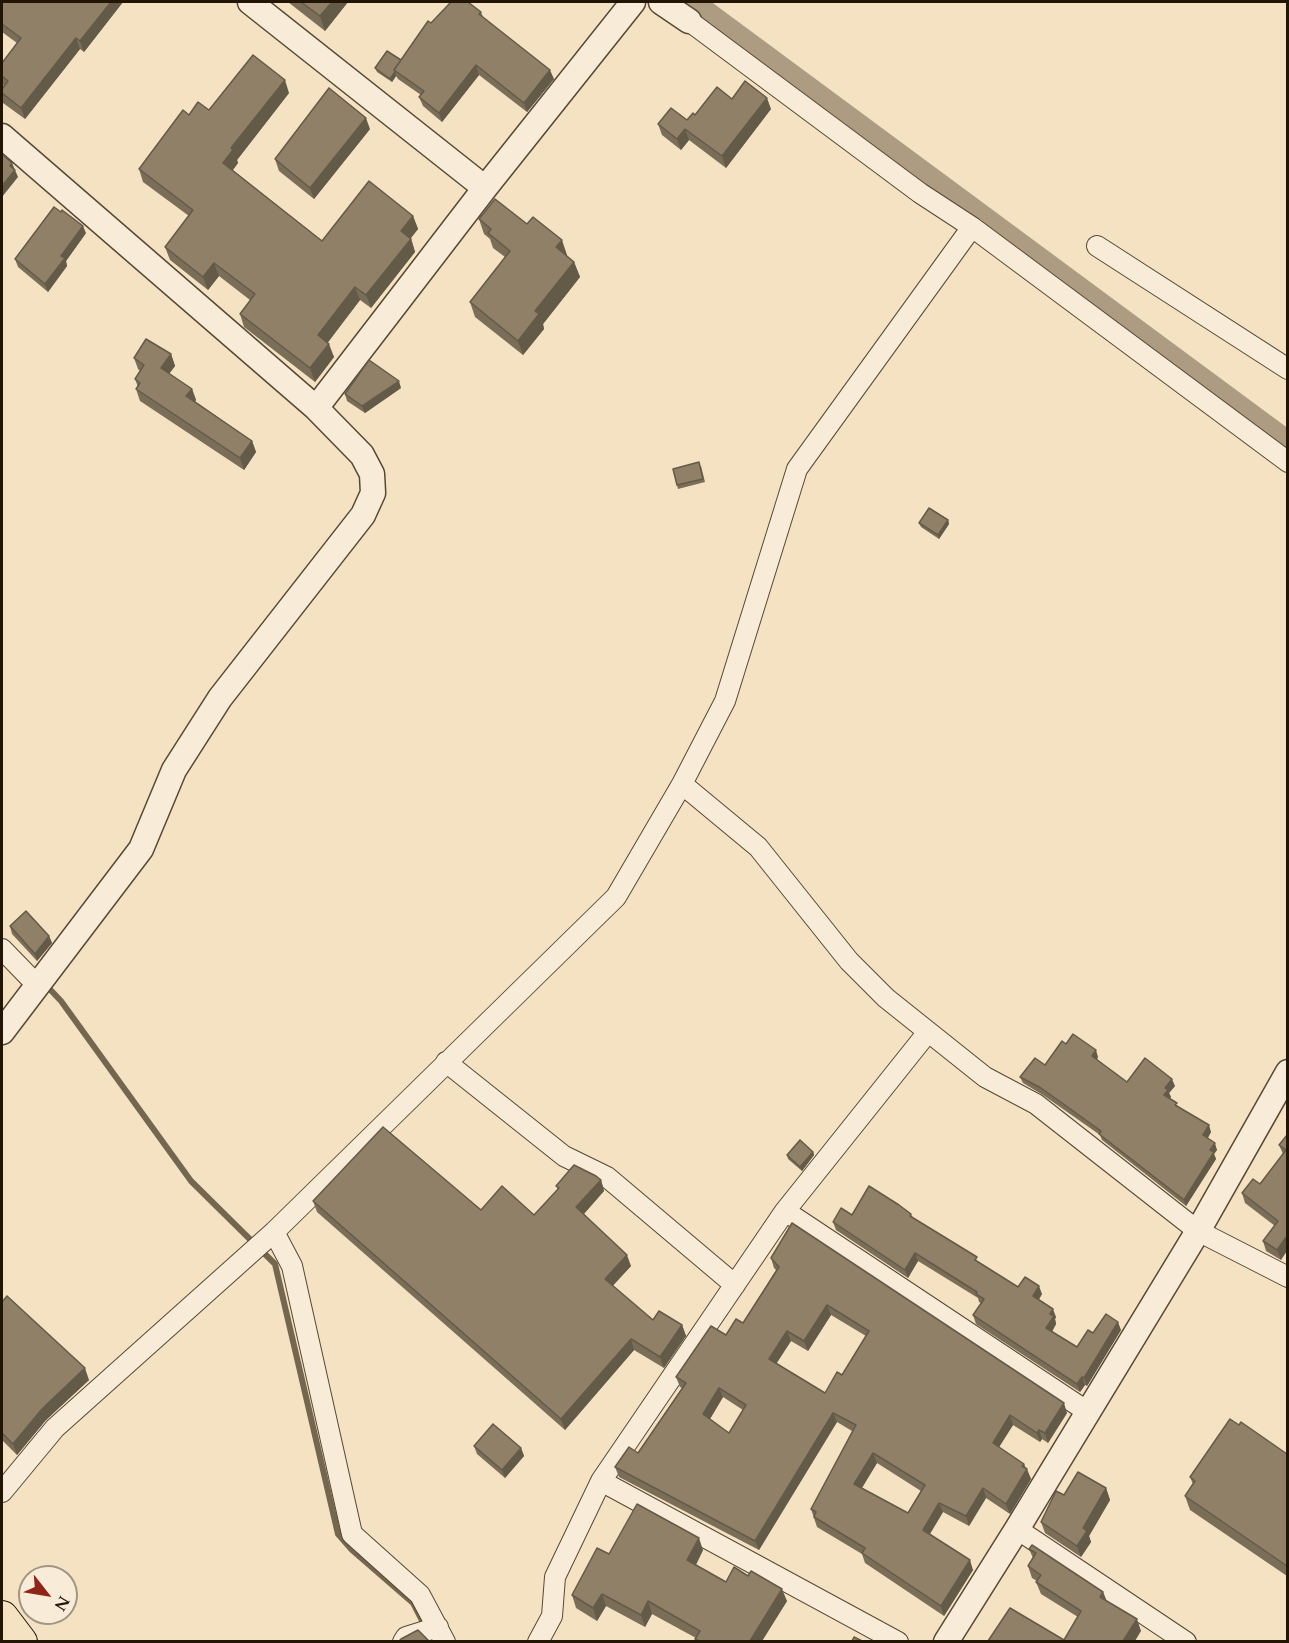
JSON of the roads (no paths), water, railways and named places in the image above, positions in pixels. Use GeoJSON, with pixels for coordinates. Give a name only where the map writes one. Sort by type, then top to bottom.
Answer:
{"type":"FeatureCollection","features":[{"type":"Feature","properties":{"kind":"highway"},"geometry":{"type":"LineString","coordinates":[[2,1617],[21,1641]]}},
{"type":"Feature","properties":{"kind":"street"},"geometry":{"type":"LineString","coordinates":[[250,2],[485,188]]}},
{"type":"Feature","properties":{"kind":"street"},"geometry":{"type":"LineString","coordinates":[[316,408],[485,188],[633,2]]}},
{"type":"Feature","properties":{"kind":"street"},"geometry":{"type":"LineString","coordinates":[[661,2],[920,193],[972,227],[1287,462]]}},
{"type":"Feature","properties":{"kind":"street"},"geometry":{"type":"LineString","coordinates":[[2,136],[316,408],[362,455],[372,474],[373,493],[363,515],[220,698],[174,770],[141,849],[2,1032]]}},
{"type":"Feature","properties":{"kind":"street"},"geometry":{"type":"LineString","coordinates":[[2,1492],[56,1428],[274,1232],[616,897],[682,784],[725,701],[798,468],[972,227]]}},
{"type":"Feature","properties":{"kind":"street"},"geometry":{"type":"LineString","coordinates":[[1096,246],[1287,369]]}},
{"type":"Feature","properties":{"kind":"street"},"geometry":{"type":"LineString","coordinates":[[682,784],[758,847],[849,962],[886,998],[985,1077],[1036,1104],[1198,1230],[1287,1277]]}},
{"type":"Feature","properties":{"kind":"street"},"geometry":{"type":"LineString","coordinates":[[2,949],[37,985]]}},
{"type":"Feature","properties":{"kind":"street"},"geometry":{"type":"LineString","coordinates":[[538,1641],[552,1616],[555,1577],[601,1481],[785,1211],[928,1032]]}},
{"type":"Feature","properties":{"kind":"street"},"geometry":{"type":"LineString","coordinates":[[446,1062],[564,1156],[607,1177],[735,1284]]}},
{"type":"Feature","properties":{"kind":"street"},"geometry":{"type":"LineString","coordinates":[[946,1641],[1017,1529],[1198,1230],[1287,1072]]}},
{"type":"Feature","properties":{"kind":"street"},"geometry":{"type":"LineString","coordinates":[[785,1211],[1088,1412]]}},
{"type":"Feature","properties":{"kind":"street"},"geometry":{"type":"LineString","coordinates":[[274,1232],[292,1266],[352,1534],[420,1595],[441,1634],[406,1637],[403,1641]]}},
{"type":"Feature","properties":{"kind":"street"},"geometry":{"type":"LineString","coordinates":[[601,1481],[898,1641]]}},
{"type":"Feature","properties":{"kind":"street"},"geometry":{"type":"LineString","coordinates":[[1017,1529],[1186,1641]]}},
{"type":"Feature","properties":{"kind":"waterway"},"geometry":{"type":"LineString","coordinates":[[693,2],[1288,442]]}},
{"type":"Feature","properties":{"kind":"waterway"},"geometry":{"type":"LineString","coordinates":[[44,983],[61,1001],[191,1181],[275,1264],[338,1534],[352,1550],[413,1603],[433,1642]]}}]}
